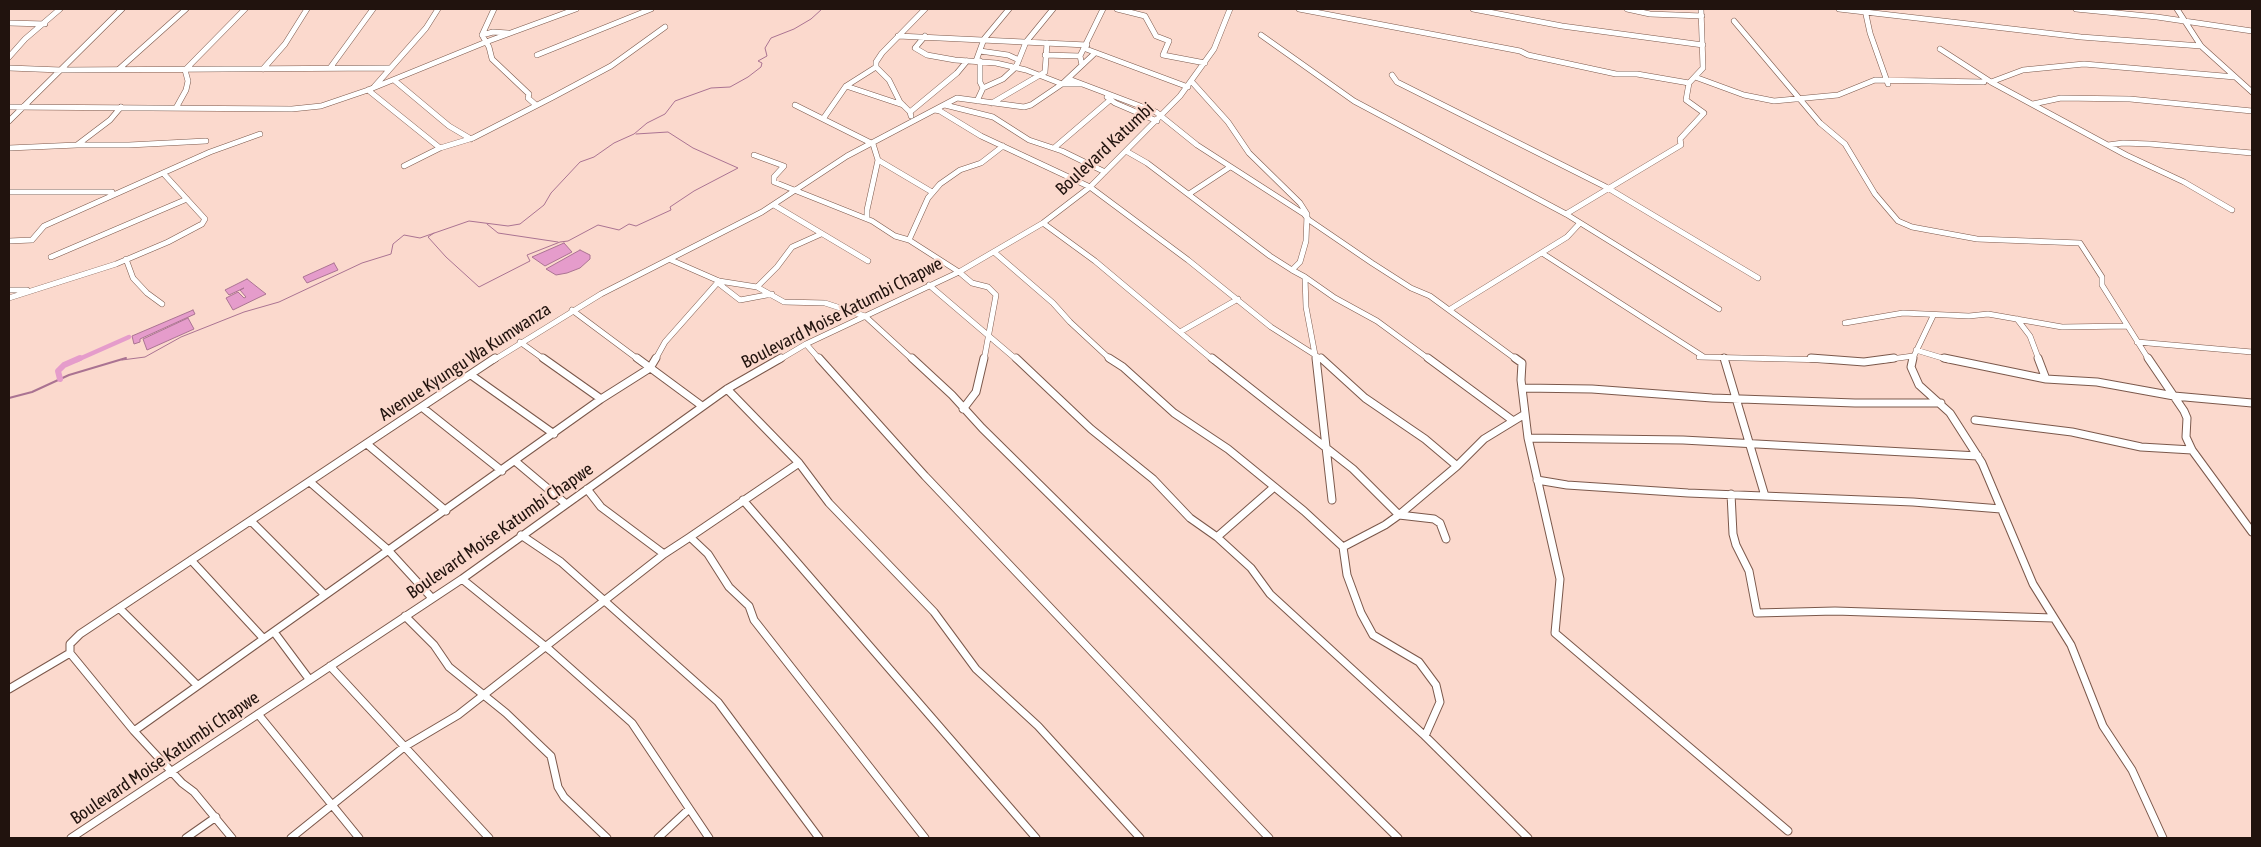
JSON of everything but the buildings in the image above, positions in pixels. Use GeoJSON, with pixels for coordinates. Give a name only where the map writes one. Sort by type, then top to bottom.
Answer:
{"type":"FeatureCollection","features":[{"type":"Feature","properties":{"kind":"street"},"geometry":{"type":"LineString","coordinates":[[9,57],[25,39],[45,24],[60,9]]}},
{"type":"Feature","properties":{"kind":"street"},"geometry":{"type":"LineString","coordinates":[[9,121],[122,9]]}},
{"type":"Feature","properties":{"kind":"street"},"geometry":{"type":"LineString","coordinates":[[119,69],[186,9]]}},
{"type":"Feature","properties":{"kind":"street"},"geometry":{"type":"LineString","coordinates":[[176,108],[188,85],[185,70],[197,55],[245,9]]}},
{"type":"Feature","properties":{"kind":"street"},"geometry":{"type":"LineString","coordinates":[[263,69],[285,44],[307,9]]}},
{"type":"Feature","properties":{"kind":"street"},"geometry":{"type":"LineString","coordinates":[[330,68],[373,9]]}},
{"type":"Feature","properties":{"kind":"street"},"geometry":{"type":"LineString","coordinates":[[370,89],[426,28],[438,9]]}},
{"type":"Feature","properties":{"kind":"street"},"geometry":{"type":"LineString","coordinates":[[482,35],[494,9]]}},
{"type":"Feature","properties":{"kind":"street"},"geometry":{"type":"LineString","coordinates":[[9,107],[292,109],[321,106],[394,80],[509,33],[576,9]]}},
{"type":"Feature","properties":{"kind":"street"},"geometry":{"type":"LineString","coordinates":[[537,55],[651,9]]}},
{"type":"Feature","properties":{"kind":"street"},"geometry":{"type":"LineString","coordinates":[[823,119],[846,86],[876,68],[878,58],[925,9]]}},
{"type":"Feature","properties":{"kind":"street"},"geometry":{"type":"LineString","coordinates":[[983,88],[980,82],[978,61],[980,51],[984,39],[1009,9]]}},
{"type":"Feature","properties":{"kind":"street"},"geometry":{"type":"LineString","coordinates":[[977,101],[983,88],[1003,80],[1016,67],[1026,42],[1053,9]]}},
{"type":"Feature","properties":{"kind":"street"},"geometry":{"type":"LineString","coordinates":[[1082,65],[1080,63],[1080,56],[1103,9]]}},
{"type":"Feature","properties":{"kind":"street"},"geometry":{"type":"LineString","coordinates":[[1117,9],[1145,16],[1156,36],[1169,41],[1163,55],[1205,63]]}},
{"type":"Feature","properties":{"kind":"street","name":"Boulevard Katumbi"},"geometry":{"type":"LineString","coordinates":[[959,272],[1043,223],[1090,187],[1190,84],[1205,63],[1224,27],[1230,9]]}},
{"type":"Feature","properties":{"kind":"street"},"geometry":{"type":"LineString","coordinates":[[1300,9],[1520,51],[1528,55],[1616,74],[1637,74],[1689,83]]}},
{"type":"Feature","properties":{"kind":"street"},"geometry":{"type":"LineString","coordinates":[[1473,9],[1518,16],[1562,26],[1703,45]]}},
{"type":"Feature","properties":{"kind":"street"},"geometry":{"type":"LineString","coordinates":[[1627,9],[1650,14],[1702,16]]}},
{"type":"Feature","properties":{"kind":"street"},"geometry":{"type":"LineString","coordinates":[[1566,214],[1681,145],[1680,139],[1704,113],[1686,100],[1689,83],[1703,68],[1701,9]]}},
{"type":"Feature","properties":{"kind":"street"},"geometry":{"type":"LineString","coordinates":[[1840,9],[1865,10],[2081,37],[2202,46]]}},
{"type":"Feature","properties":{"kind":"street"},"geometry":{"type":"LineString","coordinates":[[2076,9],[2252,31]]}},
{"type":"Feature","properties":{"kind":"street"},"geometry":{"type":"LineString","coordinates":[[2177,9],[2202,46],[2252,92]]}},
{"type":"Feature","properties":{"kind":"street"},"geometry":{"type":"LineString","coordinates":[[1865,10],[1870,33],[1888,83]]}},
{"type":"Feature","properties":{"kind":"street"},"geometry":{"type":"LineString","coordinates":[[1734,21],[1825,128],[1845,144],[1875,194],[1898,221],[1912,228],[1977,239],[2080,243],[2102,277],[2102,286],[2187,418],[2186,437],[2192,450],[2252,532]]}},
{"type":"Feature","properties":{"kind":"street"},"geometry":{"type":"LineString","coordinates":[[9,24],[45,24]]}},
{"type":"Feature","properties":{"kind":"street"},"geometry":{"type":"LineString","coordinates":[[404,166],[440,148],[470,139],[611,66],[665,27]]}},
{"type":"Feature","properties":{"kind":"street"},"geometry":{"type":"LineString","coordinates":[[482,35],[499,32],[509,33]]}},
{"type":"Feature","properties":{"kind":"street"},"geometry":{"type":"LineString","coordinates":[[482,35],[492,59],[529,94],[528,98],[536,105]]}},
{"type":"Feature","properties":{"kind":"street"},"geometry":{"type":"LineString","coordinates":[[1262,35],[1354,101],[1566,214],[1719,308]]}},
{"type":"Feature","properties":{"kind":"street"},"geometry":{"type":"LineString","coordinates":[[898,36],[984,39],[1086,47],[1096,53],[1190,84],[1228,122],[1250,153],[1306,209],[1309,220],[1306,241],[1300,262],[1292,270]]}},
{"type":"Feature","properties":{"kind":"street"},"geometry":{"type":"LineString","coordinates":[[925,36],[915,46],[920,53],[943,59],[978,61],[1016,67],[1062,84],[1082,84]]}},
{"type":"Feature","properties":{"kind":"street"},"geometry":{"type":"LineString","coordinates":[[992,103],[1046,71],[1045,55],[1047,43]]}},
{"type":"Feature","properties":{"kind":"street"},"geometry":{"type":"LineString","coordinates":[[1940,49],[1991,82],[2108,145],[2184,182],[2232,210]]}},
{"type":"Feature","properties":{"kind":"street"},"geometry":{"type":"LineString","coordinates":[[980,51],[1008,54],[1018,60]]}},
{"type":"Feature","properties":{"kind":"street","name":"Avenue Kyungu Wa Kumwanza"},"geometry":{"type":"LineString","coordinates":[[70,653],[72,641],[119,608],[520,342],[572,310],[774,205],[838,160],[873,144],[910,122],[957,98],[1016,106],[1032,105],[1069,79],[1096,53]]}},
{"type":"Feature","properties":{"kind":"street"},"geometry":{"type":"LineString","coordinates":[[1045,55],[1080,56]]}},
{"type":"Feature","properties":{"kind":"street"},"geometry":{"type":"LineString","coordinates":[[910,112],[951,78],[967,61]]}},
{"type":"Feature","properties":{"kind":"street"},"geometry":{"type":"LineString","coordinates":[[1991,82],[2023,70],[2084,64],[2234,77]]}},
{"type":"Feature","properties":{"kind":"street"},"geometry":{"type":"LineString","coordinates":[[9,68],[61,70],[389,68]]}},
{"type":"Feature","properties":{"kind":"street"},"geometry":{"type":"LineString","coordinates":[[876,68],[890,80],[902,105]]}},
{"type":"Feature","properties":{"kind":"street"},"geometry":{"type":"LineString","coordinates":[[1392,75],[1397,82],[1608,189],[1758,278]]}},
{"type":"Feature","properties":{"kind":"street"},"geometry":{"type":"LineString","coordinates":[[1695,77],[1744,95],[1774,101],[1838,95],[1875,80],[1888,83],[1984,82]]}},
{"type":"Feature","properties":{"kind":"street"},"geometry":{"type":"LineString","coordinates":[[1069,79],[1145,107],[1197,145],[1304,214],[1309,220],[1386,272],[1430,296],[1522,362],[1528,438],[1560,579],[1554,633],[1788,831]]}},
{"type":"Feature","properties":{"kind":"street"},"geometry":{"type":"LineString","coordinates":[[394,80],[449,126],[470,139]]}},
{"type":"Feature","properties":{"kind":"street"},"geometry":{"type":"LineString","coordinates":[[846,86],[902,105],[910,112],[910,122]]}},
{"type":"Feature","properties":{"kind":"street"},"geometry":{"type":"LineString","coordinates":[[370,89],[440,148]]}},
{"type":"Feature","properties":{"kind":"street"},"geometry":{"type":"LineString","coordinates":[[1098,90],[1110,100],[1159,118]]}},
{"type":"Feature","properties":{"kind":"street"},"geometry":{"type":"LineString","coordinates":[[2033,104],[2061,98],[2130,99],[2252,111]]}},
{"type":"Feature","properties":{"kind":"street"},"geometry":{"type":"LineString","coordinates":[[1054,148],[1110,100]]}},
{"type":"Feature","properties":{"kind":"street"},"geometry":{"type":"LineString","coordinates":[[795,105],[873,144],[878,160],[867,210],[867,219]]}},
{"type":"Feature","properties":{"kind":"street"},"geometry":{"type":"LineString","coordinates":[[945,105],[993,117],[1029,140],[1054,148],[1105,172]]}},
{"type":"Feature","properties":{"kind":"street"},"geometry":{"type":"LineString","coordinates":[[77,145],[110,120],[121,107]]}},
{"type":"Feature","properties":{"kind":"street"},"geometry":{"type":"LineString","coordinates":[[936,110],[981,136],[1090,187],[1238,299],[1281,335],[1315,355],[1338,372],[1365,398],[1425,439],[1457,466]]}},
{"type":"Feature","properties":{"kind":"street"},"geometry":{"type":"LineString","coordinates":[[9,241],[32,240],[44,226],[118,192],[260,134]]}},
{"type":"Feature","properties":{"kind":"street"},"geometry":{"type":"LineString","coordinates":[[9,148],[138,145],[206,141]]}},
{"type":"Feature","properties":{"kind":"street"},"geometry":{"type":"LineString","coordinates":[[2108,145],[2123,143],[2150,144],[2252,153]]}},
{"type":"Feature","properties":{"kind":"street"},"geometry":{"type":"LineString","coordinates":[[909,240],[932,192],[960,170],[981,163],[1003,146]]}},
{"type":"Feature","properties":{"kind":"street"},"geometry":{"type":"LineString","coordinates":[[1126,151],[1189,194],[1259,248],[1336,298],[1377,320],[1512,420]]}},
{"type":"Feature","properties":{"kind":"street"},"geometry":{"type":"LineString","coordinates":[[754,155],[783,165],[784,167],[773,180],[867,219],[886,232],[909,240],[959,272],[972,283],[988,287],[996,295],[997,300],[976,392],[963,410]]}},
{"type":"Feature","properties":{"kind":"street"},"geometry":{"type":"LineString","coordinates":[[878,160],[932,192]]}},
{"type":"Feature","properties":{"kind":"street"},"geometry":{"type":"LineString","coordinates":[[1189,194],[1230,167]]}},
{"type":"Feature","properties":{"kind":"street"},"geometry":{"type":"LineString","coordinates":[[9,298],[126,259],[168,242],[202,224],[204,218],[163,173]]}},
{"type":"Feature","properties":{"kind":"street"},"geometry":{"type":"LineString","coordinates":[[9,192],[118,192]]}},
{"type":"Feature","properties":{"kind":"street"},"geometry":{"type":"LineString","coordinates":[[51,257],[187,199]]}},
{"type":"Feature","properties":{"kind":"street"},"geometry":{"type":"LineString","coordinates":[[774,205],[868,261]]}},
{"type":"Feature","properties":{"kind":"street"},"geometry":{"type":"LineString","coordinates":[[860,217],[867,210]]}},
{"type":"Feature","properties":{"kind":"street"},"geometry":{"type":"LineString","coordinates":[[1043,223],[1095,261],[1180,332],[1353,469],[1399,515],[1434,519],[1440,523],[1446,539]]}},
{"type":"Feature","properties":{"kind":"street"},"geometry":{"type":"LineString","coordinates":[[1449,310],[1567,237],[1580,223]]}},
{"type":"Feature","properties":{"kind":"street"},"geometry":{"type":"LineString","coordinates":[[757,287],[777,267],[792,247],[820,234]]}},
{"type":"Feature","properties":{"kind":"street"},"geometry":{"type":"LineString","coordinates":[[994,252],[1053,303],[1105,356],[1123,368],[1174,414],[1228,450],[1304,511],[1343,547],[1347,575],[1361,613],[1373,635],[1420,662],[1436,685],[1440,702],[1426,736]]}},
{"type":"Feature","properties":{"kind":"street"},"geometry":{"type":"LineString","coordinates":[[1542,253],[1702,357],[1808,358],[1864,362],[1913,356]]}},
{"type":"Feature","properties":{"kind":"street"},"geometry":{"type":"LineString","coordinates":[[126,259],[133,278],[147,293],[162,304]]}},
{"type":"Feature","properties":{"kind":"street"},"geometry":{"type":"LineString","coordinates":[[671,260],[718,282],[740,300],[772,294]]}},
{"type":"Feature","properties":{"kind":"street","name":"Boulevard Moise Katumbi Chapwe"},"geometry":{"type":"LineString","coordinates":[[71,838],[310,680],[431,597],[462,579],[727,389],[806,344],[959,272]]}},
{"type":"Feature","properties":{"kind":"street"},"geometry":{"type":"LineString","coordinates":[[1305,277],[1306,308],[1315,355],[1332,500]]}},
{"type":"Feature","properties":{"kind":"street"},"geometry":{"type":"LineString","coordinates":[[718,282],[757,287],[784,302],[825,303],[865,316],[952,395],[963,410],[1398,838]]}},
{"type":"Feature","properties":{"kind":"street"},"geometry":{"type":"LineString","coordinates":[[134,731],[196,684],[262,638],[274,632],[446,511],[601,399],[650,368],[665,342],[718,282]]}},
{"type":"Feature","properties":{"kind":"street"},"geometry":{"type":"LineString","coordinates":[[929,285],[988,334],[1091,429],[1153,479],[1190,518],[1217,537],[1257,573],[1270,594],[1426,736],[1528,838]]}},
{"type":"Feature","properties":{"kind":"street"},"geometry":{"type":"LineString","coordinates":[[9,290],[34,290]]}},
{"type":"Feature","properties":{"kind":"street"},"geometry":{"type":"LineString","coordinates":[[1180,332],[1238,299]]}},
{"type":"Feature","properties":{"kind":"street"},"geometry":{"type":"LineString","coordinates":[[572,310],[702,406]]}},
{"type":"Feature","properties":{"kind":"street"},"geometry":{"type":"LineString","coordinates":[[1846,323],[1903,314],[1933,316],[1988,314],[2062,327],[2128,326]]}},
{"type":"Feature","properties":{"kind":"street"},"geometry":{"type":"LineString","coordinates":[[1933,316],[1913,356],[1911,367],[1914,377],[1926,392],[1941,403],[1978,456],[2033,584],[2072,645],[2103,726],[2132,770],[2163,838]]}},
{"type":"Feature","properties":{"kind":"street"},"geometry":{"type":"LineString","coordinates":[[2017,320],[2030,336],[2046,379]]}},
{"type":"Feature","properties":{"kind":"street"},"geometry":{"type":"LineString","coordinates":[[520,342],[601,399]]}},
{"type":"Feature","properties":{"kind":"street"},"geometry":{"type":"LineString","coordinates":[[2137,342],[2252,352]]}},
{"type":"Feature","properties":{"kind":"street"},"geometry":{"type":"LineString","coordinates":[[806,344],[925,476],[1270,838]]}},
{"type":"Feature","properties":{"kind":"street"},"geometry":{"type":"LineString","coordinates":[[1916,350],[1949,360],[2046,379],[2106,384],[2174,396],[2252,403]]}},
{"type":"Feature","properties":{"kind":"street"},"geometry":{"type":"LineString","coordinates":[[1724,357],[1765,496]]}},
{"type":"Feature","properties":{"kind":"street"},"geometry":{"type":"LineString","coordinates":[[471,375],[554,434]]}},
{"type":"Feature","properties":{"kind":"street"},"geometry":{"type":"LineString","coordinates":[[1523,388],[1592,389],[1855,403],[1941,403]]}},
{"type":"Feature","properties":{"kind":"street"},"geometry":{"type":"LineString","coordinates":[[727,389],[799,463],[829,503],[934,612],[976,669],[1038,726],[1140,838]]}},
{"type":"Feature","properties":{"kind":"street"},"geometry":{"type":"LineString","coordinates":[[423,408],[502,471]]}},
{"type":"Feature","properties":{"kind":"street"},"geometry":{"type":"LineString","coordinates":[[1343,547],[1385,525],[1399,515],[1457,466],[1484,439],[1512,420],[1525,414]]}},
{"type":"Feature","properties":{"kind":"street"},"geometry":{"type":"LineString","coordinates":[[1975,420],[2056,430],[2142,447],[2192,450]]}},
{"type":"Feature","properties":{"kind":"street"},"geometry":{"type":"LineString","coordinates":[[1528,438],[1553,436],[1978,456]]}},
{"type":"Feature","properties":{"kind":"street"},"geometry":{"type":"LineString","coordinates":[[368,444],[446,511]]}},
{"type":"Feature","properties":{"kind":"street"},"geometry":{"type":"LineString","coordinates":[[516,461],[566,504]]}},
{"type":"Feature","properties":{"kind":"street"},"geometry":{"type":"LineString","coordinates":[[291,838],[404,747],[445,724],[664,554],[799,463]]}},
{"type":"Feature","properties":{"kind":"street"},"geometry":{"type":"LineString","coordinates":[[1537,480],[1567,485],[2001,509]]}},
{"type":"Feature","properties":{"kind":"street"},"geometry":{"type":"LineString","coordinates":[[310,482],[388,550],[431,597]]}},
{"type":"Feature","properties":{"kind":"street"},"geometry":{"type":"LineString","coordinates":[[1217,537],[1273,488]]}},
{"type":"Feature","properties":{"kind":"street"},"geometry":{"type":"LineString","coordinates":[[587,489],[601,507],[664,554]]}},
{"type":"Feature","properties":{"kind":"street"},"geometry":{"type":"LineString","coordinates":[[1731,494],[1733,534],[1736,545],[1749,570],[1757,613],[1844,611],[2053,618]]}},
{"type":"Feature","properties":{"kind":"street"},"geometry":{"type":"LineString","coordinates":[[743,500],[1036,838]]}},
{"type":"Feature","properties":{"kind":"street"},"geometry":{"type":"LineString","coordinates":[[251,521],[326,595]]}},
{"type":"Feature","properties":{"kind":"street"},"geometry":{"type":"LineString","coordinates":[[521,535],[562,562],[718,702],[819,838]]}},
{"type":"Feature","properties":{"kind":"street"},"geometry":{"type":"LineString","coordinates":[[690,537],[708,554],[729,587],[749,606],[754,620],[925,838]]}},
{"type":"Feature","properties":{"kind":"street"},"geometry":{"type":"LineString","coordinates":[[191,560],[262,638]]}},
{"type":"Feature","properties":{"kind":"street"},"geometry":{"type":"LineString","coordinates":[[462,579],[499,606],[632,723],[709,838]]}},
{"type":"Feature","properties":{"kind":"street"},"geometry":{"type":"LineString","coordinates":[[119,608],[196,684]]}},
{"type":"Feature","properties":{"kind":"street"},"geometry":{"type":"LineString","coordinates":[[405,616],[428,641],[434,644],[449,667],[506,713],[551,756],[558,787],[564,797],[607,838]]}},
{"type":"Feature","properties":{"kind":"street"},"geometry":{"type":"LineString","coordinates":[[274,632],[310,680]]}},
{"type":"Feature","properties":{"kind":"street"},"geometry":{"type":"LineString","coordinates":[[9,689],[70,653],[134,731],[171,772],[194,792],[232,838]]}},
{"type":"Feature","properties":{"kind":"street"},"geometry":{"type":"LineString","coordinates":[[330,666],[489,838]]}},
{"type":"Feature","properties":{"kind":"street"},"geometry":{"type":"LineString","coordinates":[[258,714],[359,838]]}},
{"type":"Feature","properties":{"kind":"street"},"geometry":{"type":"LineString","coordinates":[[658,838],[689,809]]}},
{"type":"Feature","properties":{"kind":"street"},"geometry":{"type":"LineString","coordinates":[[186,838],[216,817]]}},
{"type":"Feature","properties":{"kind":"shaded area"},"geometry":{"type":"Polygon","coordinates":[[[564,243],[572,252],[545,266],[532,257],[564,243]]]}},
{"type":"Feature","properties":{"kind":"shaded area"},"geometry":{"type":"Polygon","coordinates":[[[580,250],[590,255],[590,259],[580,268],[556,275],[546,269],[580,250]]]}},
{"type":"Feature","properties":{"kind":"shaded area"},"geometry":{"type":"Polygon","coordinates":[[[334,263],[338,270],[307,283],[303,277],[334,263]]]}},
{"type":"Feature","properties":{"kind":"shaded area"},"geometry":{"type":"Polygon","coordinates":[[[247,279],[266,294],[233,310],[226,298],[238,292],[244,298],[246,297],[240,290],[244,288],[229,295],[225,290],[247,279]]]}},
{"type":"Feature","properties":{"kind":"shaded area"},"geometry":{"type":"Polygon","coordinates":[[[193,310],[195,314],[140,339],[140,342],[134,344],[132,336],[193,310]]]}},
{"type":"Feature","properties":{"kind":"shaded area"},"geometry":{"type":"Polygon","coordinates":[[[188,318],[194,329],[147,350],[143,339],[188,318]]]}},
{"type":"Feature","properties":{"kind":"waterway"},"geometry":{"type":"LineString","coordinates":[[434,233],[469,221],[508,226],[520,224],[544,205],[551,193],[580,162],[594,157],[614,143],[634,134],[647,123],[665,114],[675,101],[711,88],[730,87],[748,77],[761,67],[762,63],[758,61],[767,56],[765,48],[771,38],[794,29],[811,19],[822,9]]}},
{"type":"Feature","properties":{"kind":"waterway"},"geometry":{"type":"LineString","coordinates":[[434,233],[428,237],[446,257],[479,287],[530,261],[527,255],[560,242],[568,241],[598,225],[619,230],[629,224],[636,226],[671,210],[670,207],[694,191],[738,168],[693,148],[668,132],[636,134]]}},
{"type":"Feature","properties":{"kind":"waterway"},"geometry":{"type":"LineString","coordinates":[[487,224],[498,233],[558,242]]}},
{"type":"Feature","properties":{"kind":"waterway"},"geometry":{"type":"LineString","coordinates":[[122,360],[145,357],[181,337],[244,312],[279,302],[362,263],[391,254],[393,244],[404,235],[420,238],[434,233]]}},
{"type":"Feature","properties":{"kind":"waterway"},"geometry":{"type":"LineString","coordinates":[[77,360],[129,337]]}},
{"type":"Feature","properties":{"kind":"waterway"},"geometry":{"type":"LineString","coordinates":[[60,379],[58,371],[64,365],[80,358]]}},
{"type":"Feature","properties":{"kind":"waterway"},"geometry":{"type":"LineString","coordinates":[[9,398],[32,392],[69,375],[126,358]]}}]}
